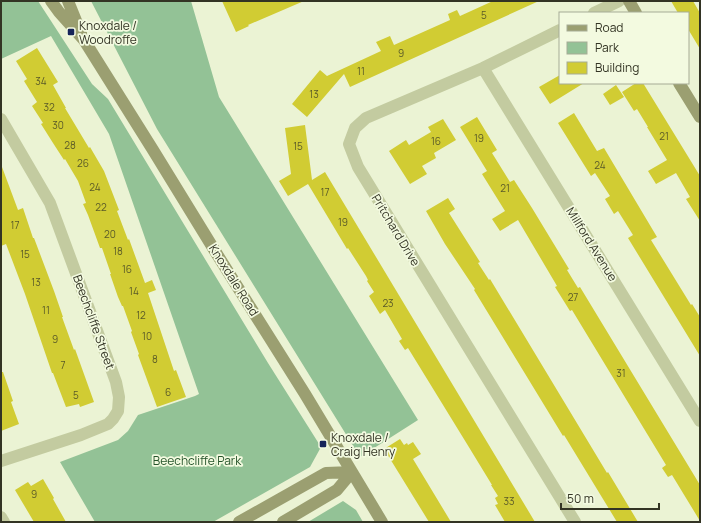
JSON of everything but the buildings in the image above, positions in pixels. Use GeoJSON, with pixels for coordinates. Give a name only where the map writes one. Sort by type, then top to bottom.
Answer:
{"type":"FeatureCollection","features":[{"type":"Feature","properties":{"kind":"street","name":"Knoxdale Road"},"geometry":{"type":"LineString","coordinates":[[51,1],[84,40]]}},
{"type":"Feature","properties":{"kind":"street","name":"Knoxdale Road"},"geometry":{"type":"LineString","coordinates":[[68,1],[84,40],[305,394],[382,522]]}},
{"type":"Feature","properties":{"kind":"street"},"geometry":{"type":"LineString","coordinates":[[596,12],[619,1]]}},
{"type":"Feature","properties":{"kind":"street"},"geometry":{"type":"LineString","coordinates":[[629,1],[635,12]]}},
{"type":"Feature","properties":{"kind":"street","name":"Pritchard Drive"},"geometry":{"type":"LineString","coordinates":[[559,30],[483,68],[366,118],[355,128],[349,144],[358,167],[575,522]]}},
{"type":"Feature","properties":{"kind":"street","name":"Millford Avenue"},"geometry":{"type":"LineString","coordinates":[[483,68],[700,421]]}},
{"type":"Feature","properties":{"kind":"street"},"geometry":{"type":"LineString","coordinates":[[680,84],[700,117]]}},
{"type":"Feature","properties":{"kind":"street","name":"Beechcliffe Street"},"geometry":{"type":"LineString","coordinates":[[1,119],[50,203],[116,382],[119,397],[118,411],[108,424],[81,435],[1,461]]}},
{"type":"Feature","properties":{"kind":"street"},"geometry":{"type":"LineString","coordinates":[[239,522],[326,473],[352,472]]}},
{"type":"Feature","properties":{"kind":"street"},"geometry":{"type":"LineString","coordinates":[[283,522],[336,490],[352,472]]}},
{"type":"Feature","properties":{"kind":"street"},"geometry":{"type":"LineString","coordinates":[[1,517],[4,522]]}},
{"type":"Feature","properties":{"kind":"green space","name":"Beechcliffe Park"},"geometry":{"type":"Polygon","coordinates":[[[1,1],[38,1],[92,84],[108,99],[268,363],[321,447],[310,467],[213,522],[95,522],[60,462],[118,440],[128,431],[138,415],[199,394],[109,134],[51,36],[1,59],[1,1]]]}},
{"type":"Feature","properties":{"kind":"green space"},"geometry":{"type":"Polygon","coordinates":[[[91,1],[191,1],[219,97],[418,420],[360,457],[157,129],[91,1]]]}},
{"type":"Feature","properties":{"kind":"green space"},"geometry":{"type":"Polygon","coordinates":[[[343,501],[356,510],[363,522],[308,522],[343,501]]]}},
{"type":"Feature","properties":{"kind":"place","name":"Knoxdale / Woodroffe"},"geometry":{"type":"Point","coordinates":[71,32]}},
{"type":"Feature","properties":{"kind":"place","name":"Knoxdale / Craig Henry"},"geometry":{"type":"Point","coordinates":[323,444]}}]}
